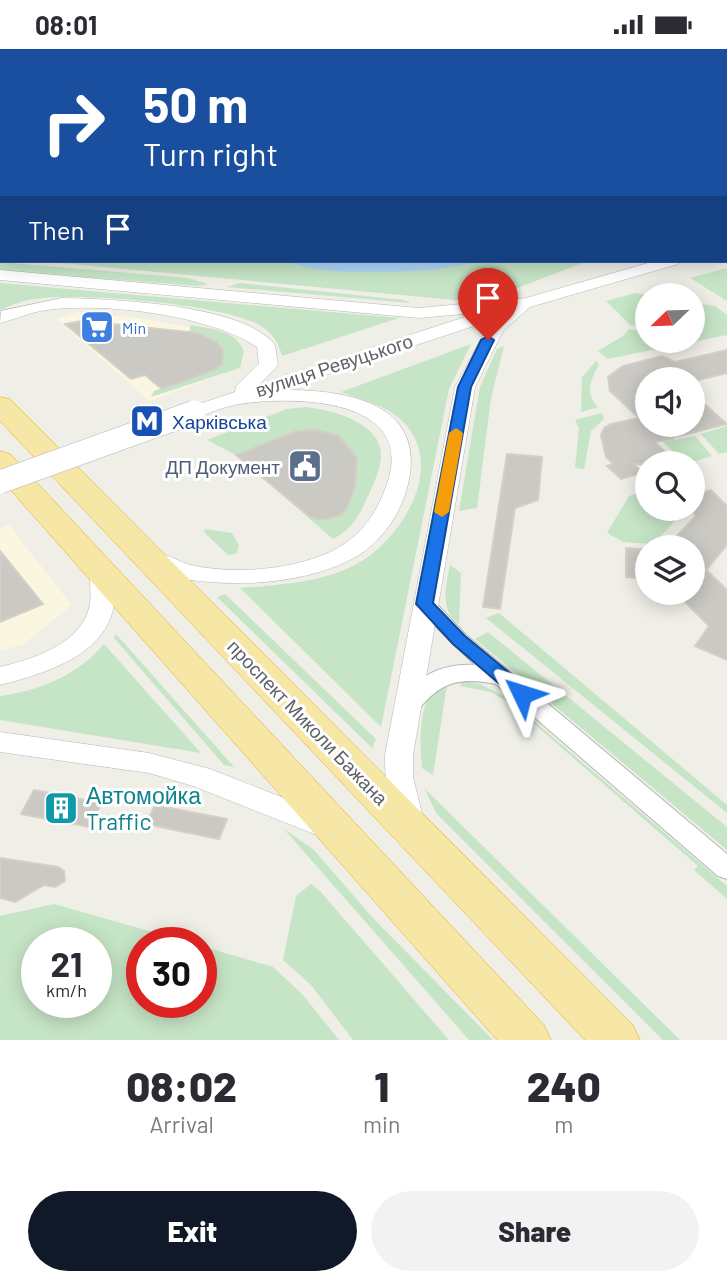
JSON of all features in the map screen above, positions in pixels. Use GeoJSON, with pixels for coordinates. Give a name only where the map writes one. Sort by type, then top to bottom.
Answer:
{"type":"FeatureCollection","features":[{"type":"Feature","properties":{"kind":"highway","name":"проспект Миколи Бажана"},"geometry":{"type":"LineString","coordinates":[[0,405],[616,1040]]}},
{"type":"Feature","properties":{"kind":"highway"},"geometry":{"type":"LineString","coordinates":[[0,460],[527,1040]]}},
{"type":"Feature","properties":{"kind":"street","name":"вулиця Ревуцького"},"geometry":{"type":"LineString","coordinates":[[0,482],[229,399],[526,303],[665,263]]}},
{"type":"Feature","properties":{"kind":"street"},"geometry":{"type":"LineString","coordinates":[[0,275],[283,303],[419,313],[526,303]]}},
{"type":"Feature","properties":{"kind":"street"},"geometry":{"type":"LineString","coordinates":[[0,319],[46,304],[86,303],[138,307],[243,327],[263,341],[268,362],[263,373],[229,399]]}},
{"type":"Feature","properties":{"kind":"street"},"geometry":{"type":"LineString","coordinates":[[412,830],[399,777],[405,710],[465,387],[496,328],[526,303]]}},
{"type":"Feature","properties":{"kind":"street"},"geometry":{"type":"LineString","coordinates":[[145,553],[173,568],[192,574],[228,576],[276,573],[302,569],[346,554],[372,534],[384,520],[396,492],[403,452],[392,428],[381,419],[347,404],[304,395],[229,399]]}},
{"type":"Feature","properties":{"kind":"street"},"geometry":{"type":"LineString","coordinates":[[0,676],[44,662],[68,650],[88,633],[96,623],[103,600],[102,570]]}},
{"type":"Feature","properties":{"kind":"street"},"geometry":{"type":"LineString","coordinates":[[425,604],[459,640],[727,869]]}},
{"type":"Feature","properties":{"kind":"street"},"geometry":{"type":"LineString","coordinates":[[405,710],[424,684],[437,678],[464,671],[503,678]]}},
{"type":"Feature","properties":{"kind":"street"},"geometry":{"type":"LineString","coordinates":[[0,742],[162,767],[200,777],[337,832]]}},
{"type":"Feature","properties":{"kind":"shaded area"},"geometry":{"type":"Polygon","coordinates":[[[78,312],[139,318],[210,331],[243,352],[244,358],[240,368],[149,401],[56,319],[78,312]]]}},
{"type":"Feature","properties":{"kind":"shaded area"},"geometry":{"type":"Polygon","coordinates":[[[9,525],[72,605],[24,644],[0,651],[0,528],[9,525]]]}},
{"type":"Feature","properties":{"kind":"green space"},"geometry":{"type":"Polygon","coordinates":[[[0,263],[12,263],[188,278],[208,284],[199,286],[0,270],[0,263]]]}},
{"type":"Feature","properties":{"kind":"green space"},"geometry":{"type":"Polygon","coordinates":[[[60,263],[583,263],[504,293],[455,300],[60,263]]]}},
{"type":"Feature","properties":{"kind":"green space"},"geometry":{"type":"Polygon","coordinates":[[[727,268],[727,301],[705,287],[705,283],[698,283],[690,278],[727,268]]]}},
{"type":"Feature","properties":{"kind":"green space"},"geometry":{"type":"Polygon","coordinates":[[[0,283],[399,318],[282,356],[268,332],[243,318],[186,306],[85,297],[31,300],[0,310],[0,283]]]}},
{"type":"Feature","properties":{"kind":"green space"},"geometry":{"type":"Polygon","coordinates":[[[239,283],[404,300],[411,303],[227,287],[239,283]]]}},
{"type":"Feature","properties":{"kind":"green space"},"geometry":{"type":"Polygon","coordinates":[[[635,293],[635,326],[630,325],[606,301],[635,293]]]}},
{"type":"Feature","properties":{"kind":"green space"},"geometry":{"type":"Polygon","coordinates":[[[705,305],[715,306],[727,315],[727,335],[705,339],[705,305]]]}},
{"type":"Feature","properties":{"kind":"green space"},"geometry":{"type":"Polygon","coordinates":[[[191,325],[215,329],[236,339],[244,352],[240,368],[151,397],[154,391],[214,370],[222,364],[223,356],[219,345],[209,337],[189,332],[191,325]]]}},
{"type":"Feature","properties":{"kind":"green space"},"geometry":{"type":"Polygon","coordinates":[[[629,329],[635,330],[637,353],[608,359],[598,351],[623,336],[629,329]]]}},
{"type":"Feature","properties":{"kind":"green space"},"geometry":{"type":"Polygon","coordinates":[[[471,344],[449,389],[381,727],[240,588],[328,576],[355,565],[387,540],[411,505],[419,484],[421,464],[417,444],[401,419],[377,405],[341,392],[471,344]]]}},
{"type":"Feature","properties":{"kind":"green space"},"geometry":{"type":"Polygon","coordinates":[[[504,346],[491,398],[477,508],[459,511],[480,387],[497,349],[504,346]]]}},
{"type":"Feature","properties":{"kind":"green space"},"geometry":{"type":"Polygon","coordinates":[[[596,361],[599,365],[591,381],[590,392],[598,407],[581,412],[582,377],[596,361]]]}},
{"type":"Feature","properties":{"kind":"green space"},"geometry":{"type":"Polygon","coordinates":[[[306,407],[338,414],[359,423],[376,438],[380,447],[378,471],[362,508],[351,526],[333,539],[236,455],[207,440],[287,409],[306,407]]]}},
{"type":"Feature","properties":{"kind":"green space"},"geometry":{"type":"Polygon","coordinates":[[[602,413],[604,419],[591,431],[584,469],[575,468],[579,428],[575,420],[602,413]]]}},
{"type":"Feature","properties":{"kind":"green space"},"geometry":{"type":"Polygon","coordinates":[[[727,426],[727,452],[719,454],[704,437],[705,433],[727,426]]]}},
{"type":"Feature","properties":{"kind":"green space"},"geometry":{"type":"Polygon","coordinates":[[[657,437],[672,437],[675,440],[696,437],[712,456],[705,458],[705,451],[672,451],[657,437]]]}},
{"type":"Feature","properties":{"kind":"green space"},"geometry":{"type":"Polygon","coordinates":[[[635,494],[635,521],[674,521],[662,535],[635,535],[635,543],[623,542],[607,533],[629,496],[635,494]]]}},
{"type":"Feature","properties":{"kind":"green space"},"geometry":{"type":"Polygon","coordinates":[[[205,529],[232,533],[239,546],[236,554],[228,555],[204,532],[205,529]]]}},
{"type":"Feature","properties":{"kind":"green space"},"geometry":{"type":"Polygon","coordinates":[[[450,565],[461,573],[459,624],[446,604],[450,565]]]}},
{"type":"Feature","properties":{"kind":"green space"},"geometry":{"type":"Polygon","coordinates":[[[225,594],[376,739],[372,748],[217,597],[225,594]]]}},
{"type":"Feature","properties":{"kind":"green space"},"geometry":{"type":"Polygon","coordinates":[[[499,613],[727,805],[727,813],[486,618],[499,613]]]}},
{"type":"Feature","properties":{"kind":"green space"},"geometry":{"type":"Polygon","coordinates":[[[488,632],[727,827],[727,850],[475,639],[488,632]]]}},
{"type":"Feature","properties":{"kind":"green space"},"geometry":{"type":"Polygon","coordinates":[[[116,634],[234,767],[224,765],[114,638],[116,634]]]}},
{"type":"Feature","properties":{"kind":"green space"},"geometry":{"type":"Polygon","coordinates":[[[104,644],[201,753],[0,720],[0,696],[15,694],[57,680],[94,655],[104,644]]]}},
{"type":"Feature","properties":{"kind":"green space"},"geometry":{"type":"Polygon","coordinates":[[[462,682],[480,684],[506,697],[727,886],[727,899],[694,870],[698,866],[511,704],[491,692],[460,686],[462,682]]]}},
{"type":"Feature","properties":{"kind":"green space"},"geometry":{"type":"Polygon","coordinates":[[[447,685],[433,775],[422,768],[423,714],[430,696],[447,685]]]}},
{"type":"Feature","properties":{"kind":"green space"},"geometry":{"type":"Polygon","coordinates":[[[425,789],[680,1040],[663,1040],[436,813],[425,789]]]}},
{"type":"Feature","properties":{"kind":"green space"},"geometry":{"type":"Polygon","coordinates":[[[284,829],[314,850],[372,917],[493,1040],[469,1040],[284,829]]]}},
{"type":"Feature","properties":{"kind":"green space"},"geometry":{"type":"Polygon","coordinates":[[[311,884],[320,891],[449,1040],[353,1040],[311,985],[283,960],[296,896],[311,884]]]}},
{"type":"Feature","properties":{"kind":"green space"},"geometry":{"type":"Polygon","coordinates":[[[54,904],[135,927],[126,927],[126,1018],[217,1018],[217,951],[273,967],[302,994],[339,1040],[0,1040],[0,916],[54,904]]]}},
{"type":"Feature","properties":{"kind":"water"},"geometry":{"type":"Polygon","coordinates":[[[294,263],[470,263],[439,269],[383,272],[305,267],[294,263]]]}},
{"type":"Feature","properties":{"kind":"building"},"geometry":{"type":"Polygon","coordinates":[[[82,321],[198,333],[217,342],[223,350],[222,364],[214,370],[162,389],[145,375],[131,379],[65,324],[82,321]]]}},
{"type":"Feature","properties":{"kind":"building"},"geometry":{"type":"Polygon","coordinates":[[[727,350],[727,373],[705,378],[705,367],[635,367],[635,414],[610,391],[608,377],[623,366],[662,356],[675,362],[727,350]]]}},
{"type":"Feature","properties":{"kind":"building"},"geometry":{"type":"Polygon","coordinates":[[[705,405],[727,424],[705,430],[705,405]]]}},
{"type":"Feature","properties":{"kind":"building"},"geometry":{"type":"Polygon","coordinates":[[[635,419],[635,437],[675,437],[655,442],[664,451],[635,451],[635,475],[621,479],[607,466],[613,464],[606,457],[601,435],[604,428],[635,419]]]}},
{"type":"Feature","properties":{"kind":"building"},"geometry":{"type":"Polygon","coordinates":[[[316,430],[339,436],[357,458],[355,487],[347,508],[341,515],[322,520],[310,517],[236,455],[296,431],[316,430]]]}},
{"type":"Feature","properties":{"kind":"building"},"geometry":{"type":"Polygon","coordinates":[[[507,454],[542,457],[538,500],[515,508],[500,609],[483,607],[507,454]]]}},
{"type":"Feature","properties":{"kind":"building"},"geometry":{"type":"Polygon","coordinates":[[[711,490],[727,506],[727,545],[706,570],[727,590],[727,660],[695,646],[709,626],[688,605],[705,605],[705,535],[678,535],[691,521],[705,521],[705,492],[711,490]]]}},
{"type":"Feature","properties":{"kind":"building"},"geometry":{"type":"Polygon","coordinates":[[[626,548],[635,549],[635,578],[626,577],[626,548]]]}},
{"type":"Feature","properties":{"kind":"building"},"geometry":{"type":"Polygon","coordinates":[[[0,551],[43,604],[0,622],[0,551]]]}},
{"type":"Feature","properties":{"kind":"building","name":"Автомойка Traffic"},"geometry":{"type":"Polygon","coordinates":[[[34,790],[102,803],[89,827],[21,814],[34,790]]]}},
{"type":"Feature","properties":{"kind":"building"},"geometry":{"type":"Polygon","coordinates":[[[155,805],[227,819],[219,839],[146,824],[155,805]]]}},
{"type":"Feature","properties":{"kind":"building"},"geometry":{"type":"Polygon","coordinates":[[[0,858],[58,867],[64,871],[65,881],[55,887],[44,885],[15,902],[0,898],[0,858]]]}},
{"type":"Feature","properties":{"kind":"slow traffic"},"geometry":{"type":"LineString","coordinates":[[442,512],[456,433]]}},
{"type":"Feature","properties":{"kind":"place","name":"Min"},"geometry":{"type":"Point","coordinates":[97,327]}},
{"type":"Feature","properties":{"kind":"place","name":"Харківська"},"geometry":{"type":"Point","coordinates":[147,421]}},
{"type":"Feature","properties":{"kind":"place","name":"ДП Документ"},"geometry":{"type":"Point","coordinates":[305,466]}},
{"type":"Feature","properties":{"kind":"place","name":"Автомойка Traffic"},"geometry":{"type":"Point","coordinates":[61,808]}},
{"type":"Feature","properties":{"kind":"route"},"geometry":{"type":"LineString","coordinates":[[488,340],[465,387],[425,604],[459,640],[522,694]]}}]}
